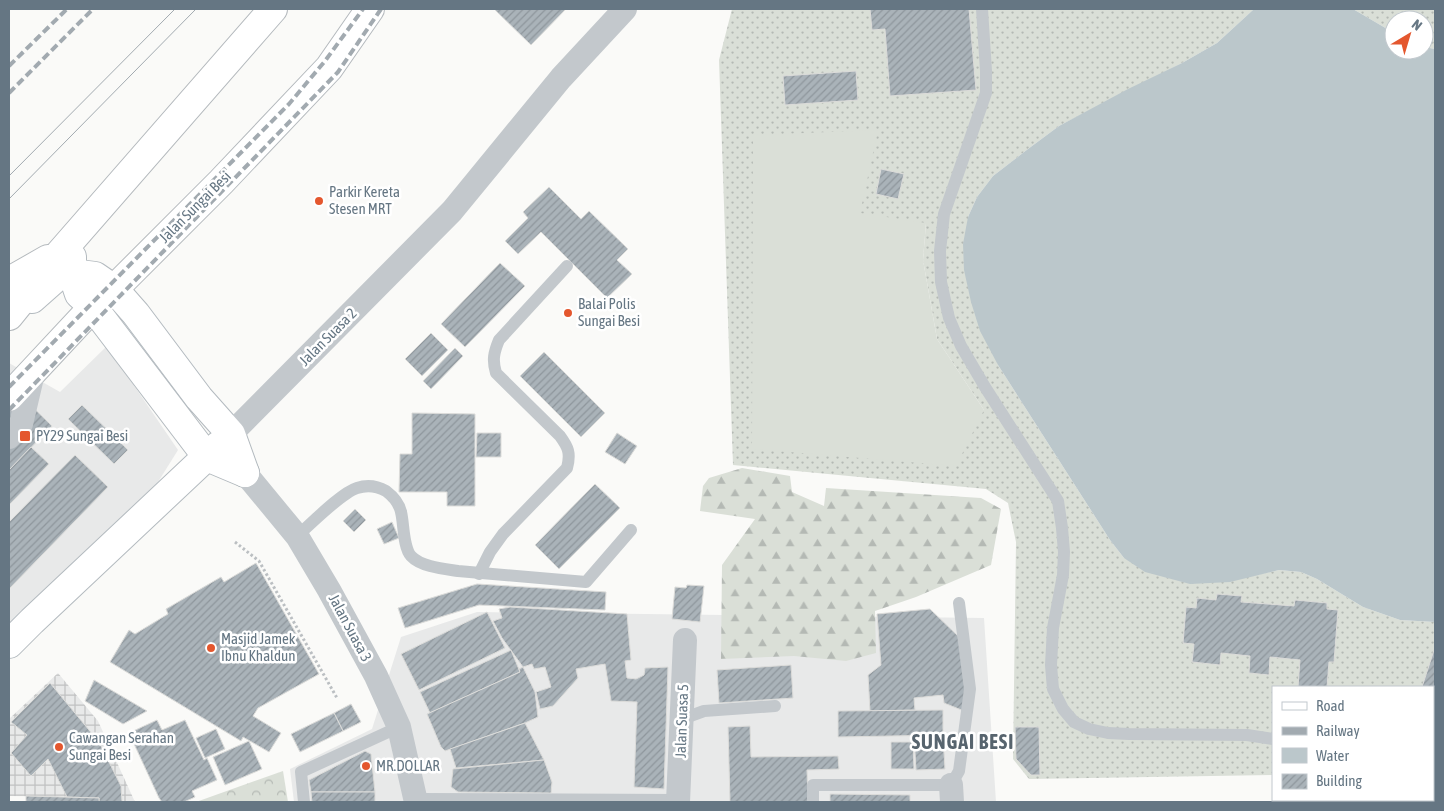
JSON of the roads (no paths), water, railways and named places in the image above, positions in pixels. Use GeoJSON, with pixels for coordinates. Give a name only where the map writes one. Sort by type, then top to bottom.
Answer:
{"type":"FeatureCollection","features":[{"type":"Feature","properties":{"kind":"main road"},"geometry":{"type":"LineString","coordinates":[[9,316],[66,263],[85,224],[273,9]]}},
{"type":"Feature","properties":{"kind":"main road","name":"Jalan Sungai Besi"},"geometry":{"type":"LineString","coordinates":[[9,397],[93,307],[221,182],[329,68],[370,9]]}},
{"type":"Feature","properties":{"kind":"main road"},"geometry":{"type":"LineString","coordinates":[[10,281],[66,263]]}},
{"type":"Feature","properties":{"kind":"main road","name":"Jalan Suasa 3"},"geometry":{"type":"LineString","coordinates":[[66,263],[95,276],[114,288],[136,314],[199,398],[231,434],[244,473]]}},
{"type":"Feature","properties":{"kind":"main road","name":"Jalan Suasa 3"},"geometry":{"type":"LineString","coordinates":[[66,263],[80,294],[93,307],[207,457],[244,473]]}},
{"type":"Feature","properties":{"kind":"main road","name":"Jalan Suasa 2"},"geometry":{"type":"LineString","coordinates":[[9,644],[231,434]]}},
{"type":"Feature","properties":{"kind":"street","name":"Jalan Suasa 2"},"geometry":{"type":"LineString","coordinates":[[231,434],[452,211],[561,78],[625,9]]}},
{"type":"Feature","properties":{"kind":"street"},"geometry":{"type":"LineString","coordinates":[[9,437],[21,424],[33,373]]}},
{"type":"Feature","properties":{"kind":"street","name":"Jalan Suasa 3"},"geometry":{"type":"LineString","coordinates":[[244,473],[298,536],[376,676],[399,727],[416,801]]}},
{"type":"Feature","properties":{"kind":"street","name":"Jalan Suasa 5"},"geometry":{"type":"LineString","coordinates":[[678,801],[685,640]]}},
{"type":"Feature","properties":{"kind":"lane"},"geometry":{"type":"LineString","coordinates":[[982,9],[986,93],[944,214],[940,251],[942,282],[949,318],[961,346],[1058,501],[1064,552],[1053,628],[1051,665],[1053,689],[1063,709],[1074,722],[1089,729],[1108,733],[1247,735],[1272,738]]}},
{"type":"Feature","properties":{"kind":"lane"},"geometry":{"type":"LineString","coordinates":[[479,574],[490,552],[503,534],[567,468],[570,458],[567,446],[560,436],[496,373],[493,362],[499,340],[567,266]]}},
{"type":"Feature","properties":{"kind":"lane"},"geometry":{"type":"LineString","coordinates":[[298,536],[342,497],[356,488],[368,486],[382,489],[392,495],[399,504],[407,549],[412,557],[423,563],[438,568],[479,574],[586,582],[631,530]]}},
{"type":"Feature","properties":{"kind":"lane"},"geometry":{"type":"LineString","coordinates":[[813,802],[813,785],[952,794],[960,771],[970,689],[959,604]]}},
{"type":"Feature","properties":{"kind":"lane"},"geometry":{"type":"LineString","coordinates":[[682,719],[704,711],[775,706]]}},
{"type":"Feature","properties":{"kind":"lane"},"geometry":{"type":"LineString","coordinates":[[304,802],[301,772],[399,727]]}},
{"type":"Feature","properties":{"kind":"lane"},"geometry":{"type":"LineString","coordinates":[[416,801],[678,801]]}},
{"type":"Feature","properties":{"kind":"water"},"geometry":{"type":"Polygon","coordinates":[[[1254,9],[1353,9],[1384,27],[1384,60],[1434,60],[1435,49],[1435,622],[1400,620],[1363,607],[1317,579],[1301,572],[1279,570],[1230,582],[1190,584],[1145,572],[1124,558],[1110,540],[998,365],[980,331],[964,270],[963,244],[968,217],[977,197],[993,176],[1059,126],[1217,43],[1254,9]]]}},
{"type":"Feature","properties":{"kind":"tram line"},"geometry":{"type":"LineString","coordinates":[[9,176],[175,9]]}},
{"type":"Feature","properties":{"kind":"tram line"},"geometry":{"type":"LineString","coordinates":[[9,199],[196,9]]}},
{"type":"Feature","properties":{"kind":"railway"},"geometry":{"type":"LineString","coordinates":[[9,66],[67,9]]}},
{"type":"Feature","properties":{"kind":"railway"},"geometry":{"type":"LineString","coordinates":[[9,93],[93,9]]}},
{"type":"Feature","properties":{"kind":"railway"},"geometry":{"type":"LineString","coordinates":[[9,387],[289,104],[325,61],[363,9]]}},
{"type":"Feature","properties":{"kind":"railway"},"geometry":{"type":"LineString","coordinates":[[9,410],[338,72],[381,9]]}},
{"type":"Feature","properties":{"kind":"place","name":"Parkir Kereta Stesen MRT"},"geometry":{"type":"Point","coordinates":[319,201]}},
{"type":"Feature","properties":{"kind":"place","name":"Balai Polis Sungai Besi"},"geometry":{"type":"Point","coordinates":[568,313]}},
{"type":"Feature","properties":{"kind":"place","name":"PY29 Sungai Besi"},"geometry":{"type":"Point","coordinates":[25,436]}},
{"type":"Feature","properties":{"kind":"place","name":"Masjid Jamek Ibnu Khaldun"},"geometry":{"type":"Point","coordinates":[211,648]}},
{"type":"Feature","properties":{"kind":"place","name":"Cawangan Serahan Sungai Besi"},"geometry":{"type":"Point","coordinates":[59,747]}},
{"type":"Feature","properties":{"kind":"place","name":"MR.DOLLAR"},"geometry":{"type":"Point","coordinates":[366,766]}},
{"type":"Feature","properties":{"kind":"district","name":"SUNGAI BESI"},"geometry":{"type":"Point","coordinates":[963,742]}}]}
